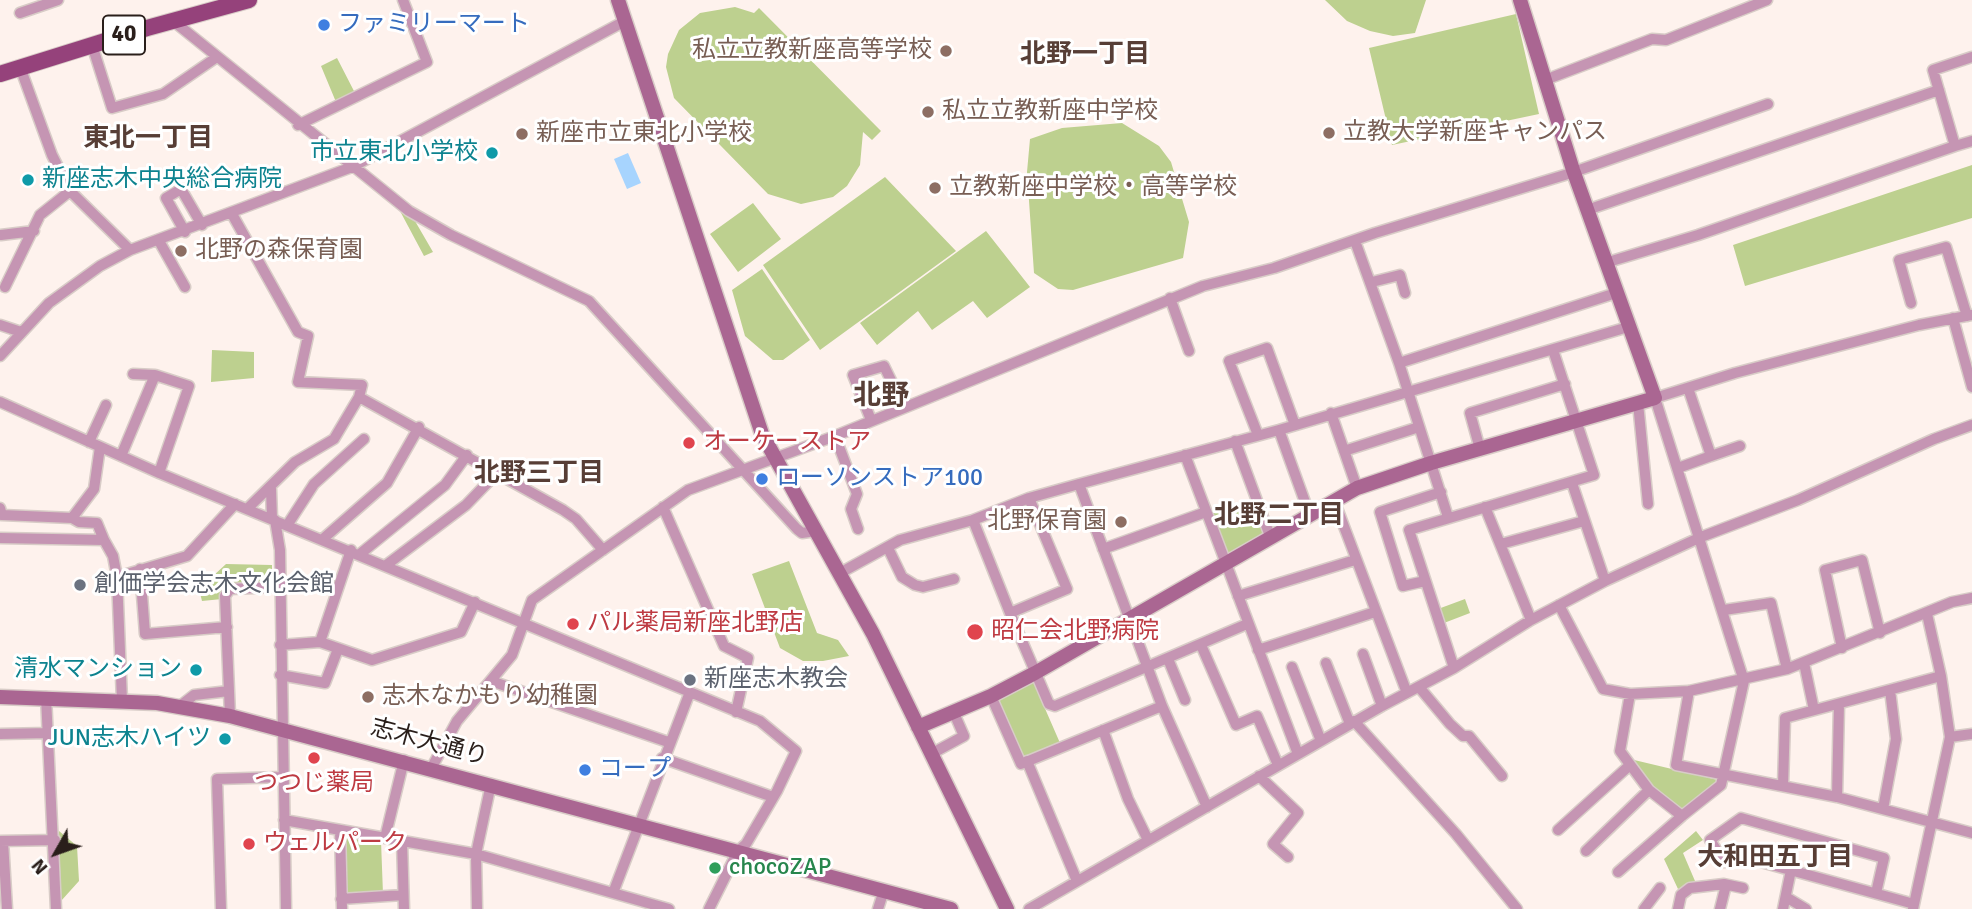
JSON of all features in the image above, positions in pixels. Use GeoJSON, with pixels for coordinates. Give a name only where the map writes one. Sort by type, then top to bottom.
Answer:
{"type":"FeatureCollection","features":[{"type":"Feature","properties":{"kind":"main road","name":"40"},"geometry":{"type":"LineString","coordinates":[[0,74],[172,20],[249,0]]}},
{"type":"Feature","properties":{"kind":"street"},"geometry":{"type":"LineString","coordinates":[[20,13],[58,0]]}},
{"type":"Feature","properties":{"kind":"street"},"geometry":{"type":"LineString","coordinates":[[298,124],[427,62],[403,0]]}},
{"type":"Feature","properties":{"kind":"street"},"geometry":{"type":"LineString","coordinates":[[618,0],[743,385],[773,457],[840,573],[1007,909]]}},
{"type":"Feature","properties":{"kind":"street"},"geometry":{"type":"LineString","coordinates":[[1520,0],[1573,170],[1655,398],[1701,537],[1744,681],[1724,776],[1718,790],[1682,816],[1618,872]]}},
{"type":"Feature","properties":{"kind":"street"},"geometry":{"type":"LineString","coordinates":[[1545,80],[1652,39],[1666,40],[1767,0]]}},
{"type":"Feature","properties":{"kind":"street"},"geometry":{"type":"LineString","coordinates":[[172,20],[352,167],[430,223],[589,301],[797,529],[802,533],[816,531]]}},
{"type":"Feature","properties":{"kind":"street"},"geometry":{"type":"LineString","coordinates":[[0,356],[55,298],[100,266],[130,250],[352,167],[625,21]]}},
{"type":"Feature","properties":{"kind":"street"},"geometry":{"type":"LineString","coordinates":[[92,45],[112,108],[163,94],[217,57]]}},
{"type":"Feature","properties":{"kind":"street"},"geometry":{"type":"LineString","coordinates":[[1955,146],[1933,70],[1972,57]]}},
{"type":"Feature","properties":{"kind":"street"},"geometry":{"type":"LineString","coordinates":[[20,67],[52,155],[70,191],[130,250]]}},
{"type":"Feature","properties":{"kind":"street"},"geometry":{"type":"LineString","coordinates":[[1587,210],[1939,89]]}},
{"type":"Feature","properties":{"kind":"street"},"geometry":{"type":"LineString","coordinates":[[432,768],[457,721],[512,655],[532,600],[688,489],[835,436],[1170,298],[1355,241],[1768,104]]}},
{"type":"Feature","properties":{"kind":"street"},"geometry":{"type":"LineString","coordinates":[[1605,263],[1698,235],[1972,141]]}},
{"type":"Feature","properties":{"kind":"street"},"geometry":{"type":"LineString","coordinates":[[184,232],[166,198],[181,189],[202,225]]}},
{"type":"Feature","properties":{"kind":"street"},"geometry":{"type":"LineString","coordinates":[[5,287],[40,215],[70,191]]}},
{"type":"Feature","properties":{"kind":"street"},"geometry":{"type":"LineString","coordinates":[[232,214],[298,332],[308,336],[298,382],[362,385],[359,397],[334,439],[295,463],[271,489],[247,509]]}},
{"type":"Feature","properties":{"kind":"street"},"geometry":{"type":"LineString","coordinates":[[1,235],[34,231]]}},
{"type":"Feature","properties":{"kind":"street"},"geometry":{"type":"LineString","coordinates":[[159,241],[184,287]]}},
{"type":"Feature","properties":{"kind":"street"},"geometry":{"type":"LineString","coordinates":[[1355,241],[1372,282],[1448,517]]}},
{"type":"Feature","properties":{"kind":"street"},"geometry":{"type":"LineString","coordinates":[[918,727],[991,696],[1035,673],[1309,513],[1357,488],[1431,463],[1688,388],[1969,316],[1945,247],[1899,260],[1911,303]]}},
{"type":"Feature","properties":{"kind":"street"},"geometry":{"type":"LineString","coordinates":[[1372,282],[1400,275],[1405,293]]}},
{"type":"Feature","properties":{"kind":"street"},"geometry":{"type":"LineString","coordinates":[[1399,363],[1616,293]]}},
{"type":"Feature","properties":{"kind":"street"},"geometry":{"type":"LineString","coordinates":[[1170,298],[1189,351]]}},
{"type":"Feature","properties":{"kind":"street"},"geometry":{"type":"LineString","coordinates":[[1954,318],[1972,387]]}},
{"type":"Feature","properties":{"kind":"street"},"geometry":{"type":"LineString","coordinates":[[0,324],[21,332]]}},
{"type":"Feature","properties":{"kind":"street"},"geometry":{"type":"LineString","coordinates":[[840,573],[900,540],[973,520],[1029,498],[1279,430],[1628,327]]}},
{"type":"Feature","properties":{"kind":"street"},"geometry":{"type":"LineString","coordinates":[[1258,435],[1230,361],[1267,348],[1295,425]]}},
{"type":"Feature","properties":{"kind":"street"},"geometry":{"type":"LineString","coordinates":[[1454,668],[1409,530],[1594,475],[1553,350]]}},
{"type":"Feature","properties":{"kind":"street"},"geometry":{"type":"LineString","coordinates":[[871,420],[853,375],[884,366],[904,407]]}},
{"type":"Feature","properties":{"kind":"street"},"geometry":{"type":"LineString","coordinates":[[133,374],[155,375],[189,386],[159,473]]}},
{"type":"Feature","properties":{"kind":"street"},"geometry":{"type":"LineString","coordinates":[[121,456],[155,375]]}},
{"type":"Feature","properties":{"kind":"street"},"geometry":{"type":"LineString","coordinates":[[1480,449],[1470,413],[1565,384]]}},
{"type":"Feature","properties":{"kind":"street"},"geometry":{"type":"LineString","coordinates":[[1688,388],[1711,456]]}},
{"type":"Feature","properties":{"kind":"street"},"geometry":{"type":"LineString","coordinates":[[359,397],[419,427],[496,474],[563,510],[603,550]]}},
{"type":"Feature","properties":{"kind":"street"},"geometry":{"type":"LineString","coordinates":[[0,402],[159,473],[324,538],[385,566],[760,721],[796,751],[746,844],[738,851],[709,909]]}},
{"type":"Feature","properties":{"kind":"street"},"geometry":{"type":"LineString","coordinates":[[1638,403],[1648,504]]}},
{"type":"Feature","properties":{"kind":"street"},"geometry":{"type":"LineString","coordinates":[[72,519],[94,489],[94,444],[106,405]]}},
{"type":"Feature","properties":{"kind":"street"},"geometry":{"type":"LineString","coordinates":[[1331,413],[1357,488]]}},
{"type":"Feature","properties":{"kind":"street"},"geometry":{"type":"LineString","coordinates":[[1640,426],[1663,423]]}},
{"type":"Feature","properties":{"kind":"street"},"geometry":{"type":"LineString","coordinates":[[1029,909],[1382,705],[1454,668],[1531,620],[1605,581],[1701,537],[1798,500],[1934,439],[1972,425]]}},
{"type":"Feature","properties":{"kind":"street"},"geometry":{"type":"LineString","coordinates":[[324,538],[387,483],[419,427]]}},
{"type":"Feature","properties":{"kind":"street"},"geometry":{"type":"LineString","coordinates":[[1344,451],[1419,427]]}},
{"type":"Feature","properties":{"kind":"street"},"geometry":{"type":"LineString","coordinates":[[1279,430],[1309,513]]}},
{"type":"Feature","properties":{"kind":"street"},"geometry":{"type":"LineString","coordinates":[[835,436],[857,494],[850,509],[858,529]]}},
{"type":"Feature","properties":{"kind":"street"},"geometry":{"type":"LineString","coordinates":[[288,524],[314,484],[364,439]]}},
{"type":"Feature","properties":{"kind":"street"},"geometry":{"type":"LineString","coordinates":[[1235,442],[1270,536]]}},
{"type":"Feature","properties":{"kind":"street"},"geometry":{"type":"LineString","coordinates":[[1678,468],[1740,446]]}},
{"type":"Feature","properties":{"kind":"street"},"geometry":{"type":"LineString","coordinates":[[320,642],[355,552],[445,485],[467,455]]}},
{"type":"Feature","properties":{"kind":"street"},"geometry":{"type":"LineString","coordinates":[[1185,455],[1298,754]]}},
{"type":"Feature","properties":{"kind":"street"},"geometry":{"type":"LineString","coordinates":[[385,566],[466,505],[496,474]]}},
{"type":"Feature","properties":{"kind":"street"},"geometry":{"type":"LineString","coordinates":[[1572,483],[1605,581]]}},
{"type":"Feature","properties":{"kind":"street"},"geometry":{"type":"LineString","coordinates":[[1079,484],[1162,706],[1207,807]]}},
{"type":"Feature","properties":{"kind":"street"},"geometry":{"type":"LineString","coordinates":[[271,489],[273,519],[280,550],[278,587],[286,909]]}},
{"type":"Feature","properties":{"kind":"street"},"geometry":{"type":"LineString","coordinates":[[1425,581],[1403,586],[1380,512],[1441,492]]}},
{"type":"Feature","properties":{"kind":"street"},"geometry":{"type":"LineString","coordinates":[[1010,613],[1067,589],[1029,498]]}},
{"type":"Feature","properties":{"kind":"street"},"geometry":{"type":"LineString","coordinates":[[1334,500],[1407,693]]}},
{"type":"Feature","properties":{"kind":"street"},"geometry":{"type":"LineString","coordinates":[[117,577],[187,556],[235,504]]}},
{"type":"Feature","properties":{"kind":"street"},"geometry":{"type":"LineString","coordinates":[[663,507],[724,646],[748,658],[736,712]]}},
{"type":"Feature","properties":{"kind":"street"},"geometry":{"type":"LineString","coordinates":[[1485,507],[1531,620]]}},
{"type":"Feature","properties":{"kind":"street"},"geometry":{"type":"LineString","coordinates":[[0,508],[2,515],[97,523],[113,556],[117,577],[122,701]]}},
{"type":"Feature","properties":{"kind":"street"},"geometry":{"type":"LineString","coordinates":[[1103,550],[1206,512]]}},
{"type":"Feature","properties":{"kind":"street"},"geometry":{"type":"LineString","coordinates":[[973,520],[1049,704],[1055,706],[1247,624]]}},
{"type":"Feature","properties":{"kind":"street"},"geometry":{"type":"LineString","coordinates":[[1501,544],[1584,521]]}},
{"type":"Feature","properties":{"kind":"street"},"geometry":{"type":"LineString","coordinates":[[0,538],[104,540]]}},
{"type":"Feature","properties":{"kind":"street"},"geometry":{"type":"LineString","coordinates":[[888,548],[902,577],[915,585],[923,587],[954,579]]}},
{"type":"Feature","properties":{"kind":"street"},"geometry":{"type":"LineString","coordinates":[[1238,596],[1355,560]]}},
{"type":"Feature","properties":{"kind":"street"},"geometry":{"type":"LineString","coordinates":[[1842,648],[1825,570],[1862,560],[1880,633]]}},
{"type":"Feature","properties":{"kind":"street"},"geometry":{"type":"LineString","coordinates":[[140,569],[145,634],[227,627]]}},
{"type":"Feature","properties":{"kind":"street"},"geometry":{"type":"LineString","coordinates":[[230,716],[225,596],[230,589],[278,587]]}},
{"type":"Feature","properties":{"kind":"street"},"geometry":{"type":"LineString","coordinates":[[1559,606],[1603,690],[1630,694],[1689,691],[1744,681],[1787,669],[1952,602],[1972,598]]}},
{"type":"Feature","properties":{"kind":"street"},"geometry":{"type":"LineString","coordinates":[[280,645],[320,642],[372,660],[461,632],[475,602]]}},
{"type":"Feature","properties":{"kind":"street"},"geometry":{"type":"LineString","coordinates":[[1724,610],[1771,603],[1787,669]]}},
{"type":"Feature","properties":{"kind":"street"},"geometry":{"type":"LineString","coordinates":[[1258,650],[1375,612]]}},
{"type":"Feature","properties":{"kind":"street"},"geometry":{"type":"LineString","coordinates":[[1875,893],[1884,858],[1741,818],[1710,839],[1724,862],[1750,859],[1875,893],[1914,907],[1950,737],[1941,676],[1927,614]]}},
{"type":"Feature","properties":{"kind":"street"},"geometry":{"type":"LineString","coordinates":[[1200,645],[1236,726],[1257,716],[1278,765]]}},
{"type":"Feature","properties":{"kind":"street"},"geometry":{"type":"LineString","coordinates":[[280,676],[325,683],[338,649]]}},
{"type":"Feature","properties":{"kind":"street"},"geometry":{"type":"LineString","coordinates":[[1363,654],[1382,705]]}},
{"type":"Feature","properties":{"kind":"street"},"geometry":{"type":"LineString","coordinates":[[1168,659],[1185,700]]}},
{"type":"Feature","properties":{"kind":"street"},"geometry":{"type":"LineString","coordinates":[[1326,663],[1352,723],[1456,834],[1517,909]]}},
{"type":"Feature","properties":{"kind":"street"},"geometry":{"type":"LineString","coordinates":[[1804,663],[1814,710]]}},
{"type":"Feature","properties":{"kind":"street"},"geometry":{"type":"LineString","coordinates":[[1292,667],[1321,741]]}},
{"type":"Feature","properties":{"kind":"street"},"geometry":{"type":"LineString","coordinates":[[1783,786],[1784,721],[1788,717],[1941,676]]}},
{"type":"Feature","properties":{"kind":"street"},"geometry":{"type":"LineString","coordinates":[[491,681],[668,743]]}},
{"type":"Feature","properties":{"kind":"street"},"geometry":{"type":"LineString","coordinates":[[1419,687],[1450,724],[1463,736],[1469,736],[1502,776]]}},
{"type":"Feature","properties":{"kind":"street"},"geometry":{"type":"LineString","coordinates":[[1883,809],[1896,739],[1890,690]]}},
{"type":"Feature","properties":{"kind":"street"},"geometry":{"type":"LineString","coordinates":[[180,706],[194,695],[229,691]]}},
{"type":"Feature","properties":{"kind":"street"},"geometry":{"type":"LineString","coordinates":[[1689,691],[1676,765],[1837,797],[1972,833]]}},
{"type":"Feature","properties":{"kind":"street"},"geometry":{"type":"LineString","coordinates":[[613,893],[668,743],[690,692]]}},
{"type":"Feature","properties":{"kind":"street"},"geometry":{"type":"LineString","coordinates":[[1630,694],[1620,751],[1649,790],[1682,816]]}},
{"type":"Feature","properties":{"kind":"street"},"geometry":{"type":"LineString","coordinates":[[991,696],[1018,762],[1027,761],[1162,706]]}},
{"type":"Feature","properties":{"kind":"street","name":"志木大通り"},"geometry":{"type":"LineString","coordinates":[[0,697],[46,697],[180,706],[281,727],[884,890],[911,904],[951,909]]}},
{"type":"Feature","properties":{"kind":"street"},"geometry":{"type":"LineString","coordinates":[[46,697],[55,840],[56,909]]}},
{"type":"Feature","properties":{"kind":"street"},"geometry":{"type":"LineString","coordinates":[[1837,797],[1839,704]]}},
{"type":"Feature","properties":{"kind":"street"},"geometry":{"type":"LineString","coordinates":[[931,754],[964,736],[954,713]]}},
{"type":"Feature","properties":{"kind":"street"},"geometry":{"type":"LineString","coordinates":[[1103,730],[1128,799],[1148,840]]}},
{"type":"Feature","properties":{"kind":"street"},"geometry":{"type":"LineString","coordinates":[[0,734],[48,733]]}},
{"type":"Feature","properties":{"kind":"street"},"geometry":{"type":"LineString","coordinates":[[1950,737],[1972,734]]}},
{"type":"Feature","properties":{"kind":"street"},"geometry":{"type":"LineString","coordinates":[[663,758],[773,797]]}},
{"type":"Feature","properties":{"kind":"street"},"geometry":{"type":"LineString","coordinates":[[385,838],[404,760]]}},
{"type":"Feature","properties":{"kind":"street"},"geometry":{"type":"LineString","coordinates":[[1027,761],[1077,881]]}},
{"type":"Feature","properties":{"kind":"street"},"geometry":{"type":"LineString","coordinates":[[1558,830],[1630,765]]}},
{"type":"Feature","properties":{"kind":"street"},"geometry":{"type":"LineString","coordinates":[[1259,776],[1297,813],[1273,844],[1288,858]]}},
{"type":"Feature","properties":{"kind":"street"},"geometry":{"type":"LineString","coordinates":[[221,909],[217,779],[283,777]]}},
{"type":"Feature","properties":{"kind":"street"},"geometry":{"type":"LineString","coordinates":[[477,909],[476,854],[491,783]]}},
{"type":"Feature","properties":{"kind":"street"},"geometry":{"type":"LineString","coordinates":[[1586,850],[1649,790]]}},
{"type":"Feature","properties":{"kind":"street"},"geometry":{"type":"LineString","coordinates":[[284,820],[476,854],[668,909]]}},
{"type":"Feature","properties":{"kind":"street"},"geometry":{"type":"LineString","coordinates":[[340,830],[342,904],[404,895]]}},
{"type":"Feature","properties":{"kind":"street"},"geometry":{"type":"LineString","coordinates":[[7,909],[3,893],[2,841],[55,840]]}},
{"type":"Feature","properties":{"kind":"street"},"geometry":{"type":"LineString","coordinates":[[402,841],[404,909]]}},
{"type":"Feature","properties":{"kind":"street"},"geometry":{"type":"LineString","coordinates":[[1783,909],[1791,870]]}},
{"type":"Feature","properties":{"kind":"street"},"geometry":{"type":"LineString","coordinates":[[1720,909],[1726,885]]}},
{"type":"Feature","properties":{"kind":"street"},"geometry":{"type":"LineString","coordinates":[[1678,909],[1681,895],[1690,888],[1726,885],[1743,888]]}},
{"type":"Feature","properties":{"kind":"street"},"geometry":{"type":"LineString","coordinates":[[1644,909],[1660,888]]}},
{"type":"Feature","properties":{"kind":"street"},"geometry":{"type":"LineString","coordinates":[[878,909],[884,890]]}},
{"type":"Feature","properties":{"kind":"street"},"geometry":{"type":"LineString","coordinates":[[1786,897],[1805,909]]}},
{"type":"Feature","properties":{"kind":"green space"},"geometry":{"type":"Polygon","coordinates":[[[1325,0],[1426,0],[1415,33],[1393,36],[1370,31],[1347,21],[1325,0]]]}},
{"type":"Feature","properties":{"kind":"green space"},"geometry":{"type":"Polygon","coordinates":[[[735,7],[754,13],[759,8],[881,131],[872,140],[863,132],[860,165],[847,186],[833,197],[801,204],[768,194],[674,98],[666,67],[668,54],[679,30],[700,13],[735,7]]]}},
{"type":"Feature","properties":{"kind":"green space"},"geometry":{"type":"Polygon","coordinates":[[[1516,14],[1539,114],[1392,145],[1369,48],[1516,14]]]}},
{"type":"Feature","properties":{"kind":"green space"},"geometry":{"type":"Polygon","coordinates":[[[337,58],[355,93],[336,102],[321,66],[337,58]]]}},
{"type":"Feature","properties":{"kind":"green space"},"geometry":{"type":"Polygon","coordinates":[[[1122,123],[1159,146],[1171,162],[1189,222],[1183,258],[1073,290],[1058,289],[1034,273],[1027,172],[1030,139],[1062,128],[1122,123]]]}},
{"type":"Feature","properties":{"kind":"green space"},"geometry":{"type":"Polygon","coordinates":[[[1972,165],[1972,218],[1745,286],[1733,245],[1972,165]]]}},
{"type":"Feature","properties":{"kind":"green space"},"geometry":{"type":"Polygon","coordinates":[[[885,177],[956,251],[820,350],[763,265],[885,177]]]}},
{"type":"Feature","properties":{"kind":"green space"},"geometry":{"type":"Polygon","coordinates":[[[753,203],[781,239],[738,272],[710,234],[753,203]]]}},
{"type":"Feature","properties":{"kind":"green space"},"geometry":{"type":"Polygon","coordinates":[[[400,211],[415,221],[433,252],[424,256],[400,211]]]}},
{"type":"Feature","properties":{"kind":"green space"},"geometry":{"type":"Polygon","coordinates":[[[986,231],[1030,287],[987,318],[973,301],[932,330],[918,311],[877,345],[860,323],[986,231]]]}},
{"type":"Feature","properties":{"kind":"green space"},"geometry":{"type":"Polygon","coordinates":[[[762,269],[810,340],[783,360],[773,360],[745,336],[732,290],[762,269]]]}},
{"type":"Feature","properties":{"kind":"green space"},"geometry":{"type":"Polygon","coordinates":[[[212,350],[254,352],[254,378],[211,382],[212,350]]]}},
{"type":"Feature","properties":{"kind":"green space"},"geometry":{"type":"Polygon","coordinates":[[[1253,499],[1267,534],[1226,557],[1211,514],[1253,499]]]}},
{"type":"Feature","properties":{"kind":"green space"},"geometry":{"type":"Polygon","coordinates":[[[789,561],[817,633],[838,640],[849,656],[823,661],[803,661],[780,648],[752,574],[789,561]]]}},
{"type":"Feature","properties":{"kind":"green space"},"geometry":{"type":"Polygon","coordinates":[[[226,564],[272,565],[272,581],[269,584],[230,586],[222,599],[202,601],[199,589],[226,564]]]}},
{"type":"Feature","properties":{"kind":"green space"},"geometry":{"type":"Polygon","coordinates":[[[1465,599],[1470,613],[1444,623],[1438,609],[1465,599]]]}},
{"type":"Feature","properties":{"kind":"green space"},"geometry":{"type":"Polygon","coordinates":[[[1033,681],[1060,743],[1021,759],[996,700],[1033,681]]]}},
{"type":"Feature","properties":{"kind":"green space"},"geometry":{"type":"Polygon","coordinates":[[[1630,759],[1718,780],[1715,787],[1682,811],[1662,798],[1630,759]]]}},
{"type":"Feature","properties":{"kind":"green space"},"geometry":{"type":"Polygon","coordinates":[[[59,831],[77,846],[79,881],[61,901],[59,831]]]}},
{"type":"Feature","properties":{"kind":"green space"},"geometry":{"type":"Polygon","coordinates":[[[1696,831],[1703,840],[1683,853],[1695,881],[1678,889],[1664,859],[1696,831]]]}},
{"type":"Feature","properties":{"kind":"green space"},"geometry":{"type":"Polygon","coordinates":[[[345,835],[381,841],[383,894],[345,896],[345,835]]]}},
{"type":"Feature","properties":{"kind":"water"},"geometry":{"type":"Polygon","coordinates":[[[628,153],[641,183],[627,189],[614,159],[628,153]]]}},
{"type":"Feature","properties":{"kind":"place","name":"ファミリーマート"},"geometry":{"type":"Point","coordinates":[324,25]}},
{"type":"Feature","properties":{"kind":"place","name":"私立立教新座高等学校"},"geometry":{"type":"Point","coordinates":[946,51]}},
{"type":"Feature","properties":{"kind":"place","name":"私立立教新座中学校"},"geometry":{"type":"Point","coordinates":[928,112]}},
{"type":"Feature","properties":{"kind":"place","name":"立教大学新座キャンパス"},"geometry":{"type":"Point","coordinates":[1329,133]}},
{"type":"Feature","properties":{"kind":"place","name":"新座市立東北小学校"},"geometry":{"type":"Point","coordinates":[522,134]}},
{"type":"Feature","properties":{"kind":"place","name":"市立東北小学校"},"geometry":{"type":"Point","coordinates":[492,153]}},
{"type":"Feature","properties":{"kind":"place","name":"新座志木中央総合病院"},"geometry":{"type":"Point","coordinates":[28,180]}},
{"type":"Feature","properties":{"kind":"place","name":"立教新座中学校・高等学校"},"geometry":{"type":"Point","coordinates":[935,188]}},
{"type":"Feature","properties":{"kind":"place","name":"北野の森保育園"},"geometry":{"type":"Point","coordinates":[181,251]}},
{"type":"Feature","properties":{"kind":"place","name":"オーケーストア"},"geometry":{"type":"Point","coordinates":[689,443]}},
{"type":"Feature","properties":{"kind":"place","name":"ローソンストア100"},"geometry":{"type":"Point","coordinates":[762,479]}},
{"type":"Feature","properties":{"kind":"place","name":"北野保育園"},"geometry":{"type":"Point","coordinates":[1121,522]}},
{"type":"Feature","properties":{"kind":"place","name":"創価学会志木文化会館"},"geometry":{"type":"Point","coordinates":[80,585]}},
{"type":"Feature","properties":{"kind":"place","name":"パル薬局新座北野店"},"geometry":{"type":"Point","coordinates":[573,624]}},
{"type":"Feature","properties":{"kind":"place","name":"昭仁会北野病院"},"geometry":{"type":"Point","coordinates":[975,632]}},
{"type":"Feature","properties":{"kind":"place","name":"清水マンション"},"geometry":{"type":"Point","coordinates":[196,670]}},
{"type":"Feature","properties":{"kind":"place","name":"新座志木教会"},"geometry":{"type":"Point","coordinates":[690,680]}},
{"type":"Feature","properties":{"kind":"place","name":"志木なかもり幼稚園"},"geometry":{"type":"Point","coordinates":[368,697]}},
{"type":"Feature","properties":{"kind":"place","name":"JUN志木ハイツ"},"geometry":{"type":"Point","coordinates":[225,739]}},
{"type":"Feature","properties":{"kind":"place","name":"つつじ薬局"},"geometry":{"type":"Point","coordinates":[314,758]}},
{"type":"Feature","properties":{"kind":"place","name":"コープ"},"geometry":{"type":"Point","coordinates":[585,770]}},
{"type":"Feature","properties":{"kind":"place","name":"ウェルパーク"},"geometry":{"type":"Point","coordinates":[249,844]}},
{"type":"Feature","properties":{"kind":"place","name":"chocoZAP"},"geometry":{"type":"Point","coordinates":[715,868]}},
{"type":"Feature","properties":{"kind":"district","name":"北野一丁目"},"geometry":{"type":"Point","coordinates":[1085,55]}},
{"type":"Feature","properties":{"kind":"district","name":"東北一丁目"},"geometry":{"type":"Point","coordinates":[148,139]}},
{"type":"Feature","properties":{"kind":"district","name":"北野"},"geometry":{"type":"Point","coordinates":[881,397]}},
{"type":"Feature","properties":{"kind":"district","name":"北野三丁目"},"geometry":{"type":"Point","coordinates":[539,474]}},
{"type":"Feature","properties":{"kind":"district","name":"北野二丁目"},"geometry":{"type":"Point","coordinates":[1279,516]}},
{"type":"Feature","properties":{"kind":"district","name":"大和田五丁目"},"geometry":{"type":"Point","coordinates":[1775,858]}}]}
